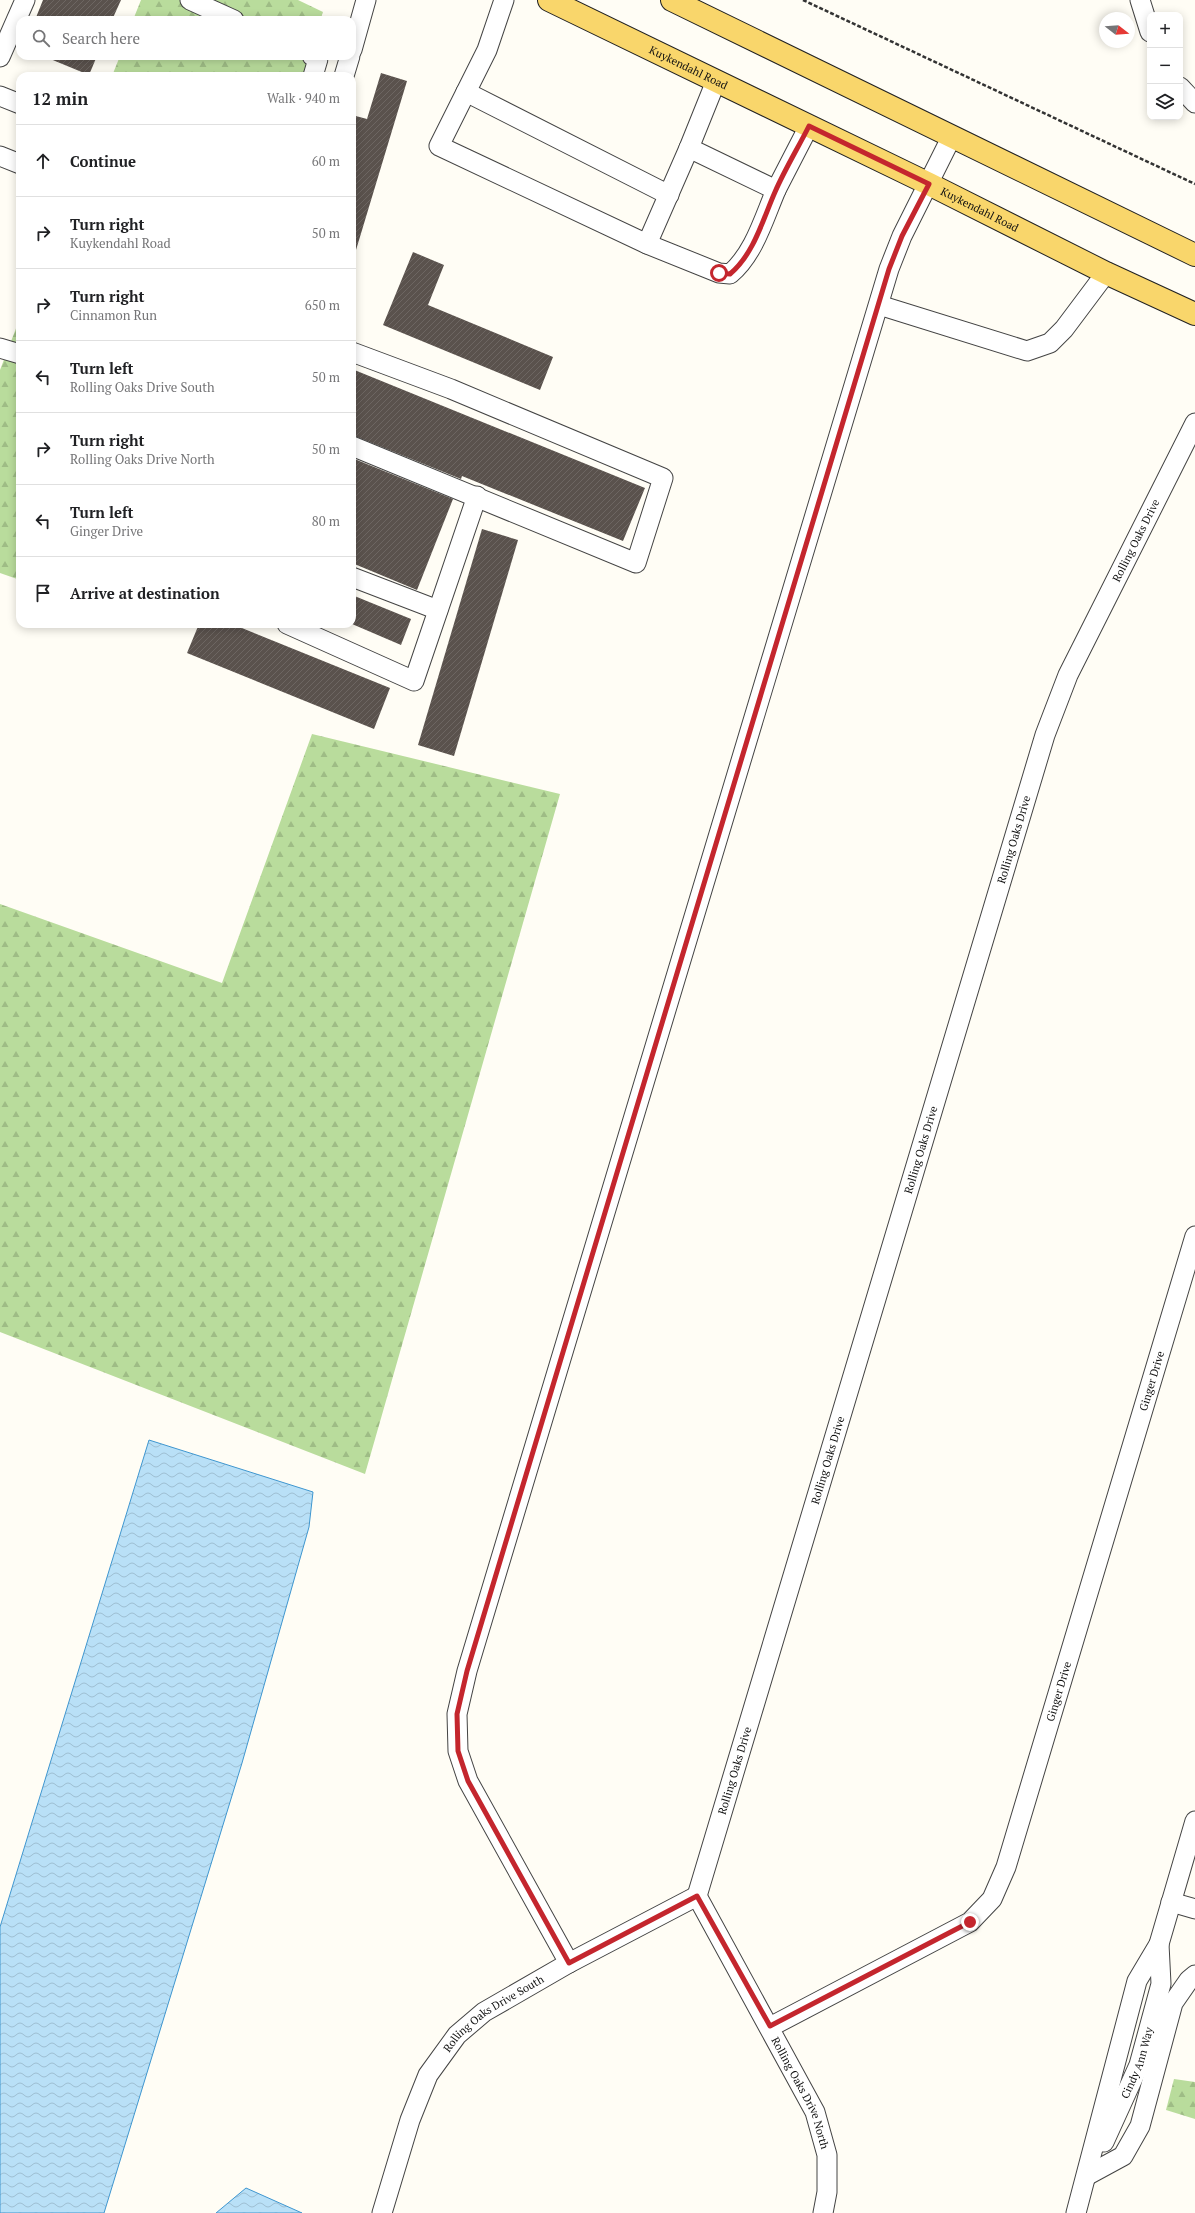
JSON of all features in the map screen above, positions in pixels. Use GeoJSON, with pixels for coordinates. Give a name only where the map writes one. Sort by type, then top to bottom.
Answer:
{"type":"FeatureCollection","features":[{"type":"Feature","properties":{"kind":"main road","name":"Kuykendahl Road"},"geometry":{"type":"LineString","coordinates":[[549,0],[929,184],[1106,273],[1195,314]]}},
{"type":"Feature","properties":{"kind":"main road"},"geometry":{"type":"LineString","coordinates":[[672,0],[1195,255]]}},
{"type":"Feature","properties":{"kind":"street"},"geometry":{"type":"LineString","coordinates":[[18,16],[25,0]]}},
{"type":"Feature","properties":{"kind":"street"},"geometry":{"type":"LineString","coordinates":[[190,0],[214,5],[229,16]]}},
{"type":"Feature","properties":{"kind":"street"},"geometry":{"type":"LineString","coordinates":[[356,36],[366,0]]}},
{"type":"Feature","properties":{"kind":"street"},"geometry":{"type":"LineString","coordinates":[[504,0],[487,50],[440,146],[647,244],[719,273],[730,274],[738,267],[750,249],[776,190],[809,126]]}},
{"type":"Feature","properties":{"kind":"street"},"geometry":{"type":"LineString","coordinates":[[1140,0],[1147,22]]}},
{"type":"Feature","properties":{"kind":"street"},"geometry":{"type":"LineString","coordinates":[[0,57],[16,21]]}},
{"type":"Feature","properties":{"kind":"street"},"geometry":{"type":"LineString","coordinates":[[314,72],[318,60]]}},
{"type":"Feature","properties":{"kind":"street"},"geometry":{"type":"LineString","coordinates":[[345,72],[349,60]]}},
{"type":"Feature","properties":{"kind":"street"},"geometry":{"type":"LineString","coordinates":[[647,244],[690,148],[716,81]]}},
{"type":"Feature","properties":{"kind":"street"},"geometry":{"type":"LineString","coordinates":[[1183,90],[1195,103]]}},
{"type":"Feature","properties":{"kind":"street"},"geometry":{"type":"LineString","coordinates":[[466,92],[669,195]]}},
{"type":"Feature","properties":{"kind":"street"},"geometry":{"type":"LineString","coordinates":[[0,96],[16,102]]}},
{"type":"Feature","properties":{"kind":"street"},"geometry":{"type":"LineString","coordinates":[[569,1963],[468,1781],[458,1751],[457,1714],[467,1671],[889,269],[902,236],[952,136]]}},
{"type":"Feature","properties":{"kind":"street"},"geometry":{"type":"LineString","coordinates":[[690,148],[776,190]]}},
{"type":"Feature","properties":{"kind":"street"},"geometry":{"type":"LineString","coordinates":[[0,156],[16,162]]}},
{"type":"Feature","properties":{"kind":"street"},"geometry":{"type":"LineString","coordinates":[[879,305],[1027,351],[1050,343],[1064,329],[1106,273]]}},
{"type":"Feature","properties":{"kind":"street"},"geometry":{"type":"LineString","coordinates":[[0,348],[16,353]]}},
{"type":"Feature","properties":{"kind":"street"},"geometry":{"type":"LineString","coordinates":[[356,353],[451,389],[663,478],[636,563],[477,496],[356,448]]}},
{"type":"Feature","properties":{"kind":"street","name":"Rolling Oaks Drive"},"geometry":{"type":"LineString","coordinates":[[697,1896],[1045,735],[1068,675],[1195,423]]}},
{"type":"Feature","properties":{"kind":"street"},"geometry":{"type":"LineString","coordinates":[[296,628],[414,681],[477,496]]}},
{"type":"Feature","properties":{"kind":"street"},"geometry":{"type":"LineString","coordinates":[[356,579],[438,610]]}},
{"type":"Feature","properties":{"kind":"street","name":"Ginger Drive"},"geometry":{"type":"LineString","coordinates":[[770,2026],[970,1922],[992,1899],[1006,1867],[1195,1236]]}},
{"type":"Feature","properties":{"kind":"street","name":"Cindy Ann Way"},"geometry":{"type":"LineString","coordinates":[[1076,2213],[1088,2175],[1116,2059],[1137,1981],[1159,1944],[1195,1821]]}},
{"type":"Feature","properties":{"kind":"street","name":"Rolling Oaks Drive South"},"geometry":{"type":"LineString","coordinates":[[382,2213],[410,2120],[428,2075],[453,2041],[484,2012],[569,1963],[697,1896]]}},
{"type":"Feature","properties":{"kind":"street","name":"Rolling Oaks Drive North"},"geometry":{"type":"LineString","coordinates":[[697,1896],[770,2026],[816,2112],[827,2155],[827,2192],[823,2213]]}},
{"type":"Feature","properties":{"kind":"street"},"geometry":{"type":"LineString","coordinates":[[1171,1902],[1195,1909]]}},
{"type":"Feature","properties":{"kind":"street","name":"Cindy Ann Way"},"geometry":{"type":"LineString","coordinates":[[1088,2175],[1139,2065],[1162,1984],[1159,1944]]}},
{"type":"Feature","properties":{"kind":"street"},"geometry":{"type":"LineString","coordinates":[[1088,2175],[1123,2156],[1140,2126],[1173,2003],[1189,1980],[1195,1975]]}},
{"type":"Feature","properties":{"kind":"street"},"geometry":{"type":"LineString","coordinates":[[1116,2059],[1139,2065]]}},
{"type":"Feature","properties":{"kind":"path"},"geometry":{"type":"LineString","coordinates":[[802,0],[1195,184]]}},
{"type":"Feature","properties":{"kind":"green space"},"geometry":{"type":"Polygon","coordinates":[[[141,0],[298,0],[323,12],[322,16],[135,16],[141,0]]]}},
{"type":"Feature","properties":{"kind":"green space"},"geometry":{"type":"Polygon","coordinates":[[[118,60],[309,60],[305,72],[114,72],[118,60]]]}},
{"type":"Feature","properties":{"kind":"green space"},"geometry":{"type":"Polygon","coordinates":[[[16,328],[16,579],[0,573],[0,370],[16,328]]]}},
{"type":"Feature","properties":{"kind":"green space"},"geometry":{"type":"Polygon","coordinates":[[[312,734],[560,794],[365,1474],[0,1332],[0,904],[222,983],[312,734]]]}},
{"type":"Feature","properties":{"kind":"green space"},"geometry":{"type":"Polygon","coordinates":[[[1174,2079],[1195,2082],[1195,2119],[1166,2110],[1174,2079]]]}},
{"type":"Feature","properties":{"kind":"water"},"geometry":{"type":"Polygon","coordinates":[[[149,1440],[313,1492],[309,1527],[242,1763],[104,2213],[0,2213],[0,1927],[149,1440]]]}},
{"type":"Feature","properties":{"kind":"water"},"geometry":{"type":"Polygon","coordinates":[[[246,2188],[302,2213],[216,2213],[246,2188]]]}},
{"type":"Feature","properties":{"kind":"building"},"geometry":{"type":"Polygon","coordinates":[[[43,0],[121,0],[114,16],[37,16],[43,0]]]}},
{"type":"Feature","properties":{"kind":"building"},"geometry":{"type":"Polygon","coordinates":[[[53,60],[95,60],[90,72],[82,72],[53,60]]]}},
{"type":"Feature","properties":{"kind":"building"},"geometry":{"type":"Polygon","coordinates":[[[381,73],[407,81],[356,250],[356,116],[367,119],[381,73]]]}},
{"type":"Feature","properties":{"kind":"building"},"geometry":{"type":"Polygon","coordinates":[[[413,252],[444,265],[428,305],[553,357],[540,390],[383,325],[413,252]]]}},
{"type":"Feature","properties":{"kind":"building"},"geometry":{"type":"Polygon","coordinates":[[[356,371],[645,488],[623,541],[462,476],[461,479],[356,437],[356,371]]]}},
{"type":"Feature","properties":{"kind":"building"},"geometry":{"type":"Polygon","coordinates":[[[356,460],[453,499],[417,590],[356,565],[356,460]]]}},
{"type":"Feature","properties":{"kind":"building"},"geometry":{"type":"Polygon","coordinates":[[[482,529],[518,540],[454,756],[418,745],[482,529]]]}},
{"type":"Feature","properties":{"kind":"building"},"geometry":{"type":"Polygon","coordinates":[[[356,597],[411,619],[401,645],[356,626],[356,597]]]}},
{"type":"Feature","properties":{"kind":"building"},"geometry":{"type":"Polygon","coordinates":[[[197,628],[242,628],[390,688],[374,729],[187,653],[197,628]]]}},
{"type":"Feature","properties":{"kind":"route"},"geometry":{"type":"LineString","coordinates":[[719,273],[730,274],[738,267],[750,249],[776,190],[809,126],[929,184],[902,236],[889,269],[467,1671],[457,1714],[458,1751],[468,1781],[569,1963],[697,1896],[770,2026],[970,1922]]}}]}
